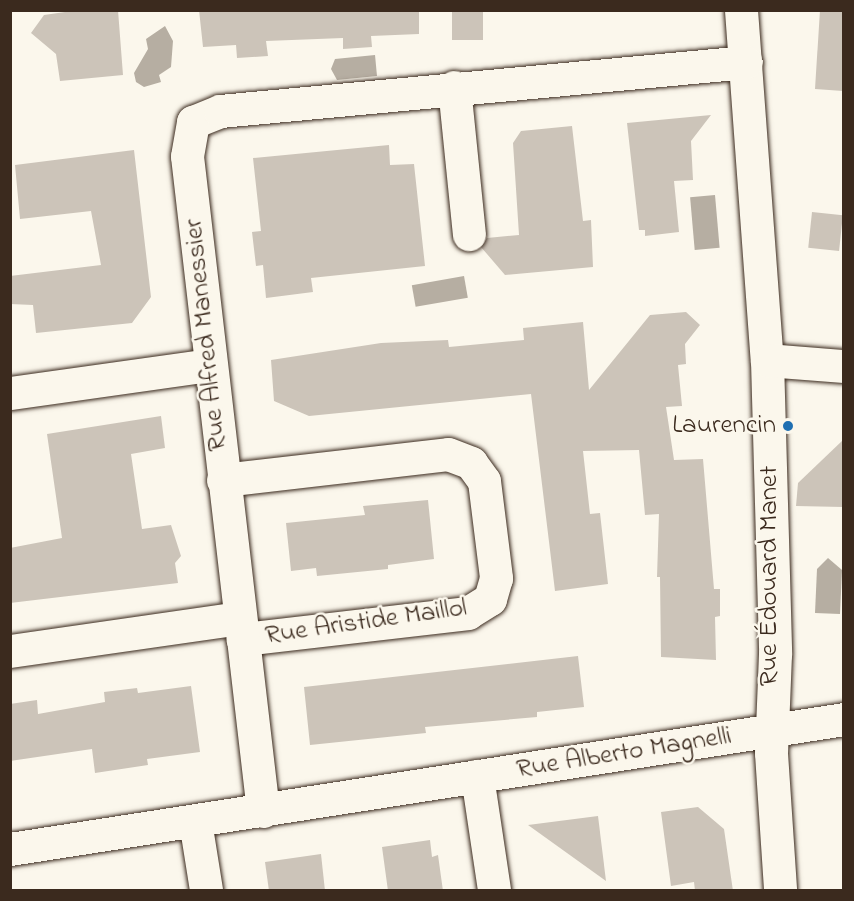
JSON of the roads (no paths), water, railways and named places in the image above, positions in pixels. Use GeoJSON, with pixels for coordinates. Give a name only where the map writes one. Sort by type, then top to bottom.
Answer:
{"type":"FeatureCollection","features":[{"type":"Feature","properties":{"kind":"street","name":"Rue Édouard Manet"},"geometry":{"type":"LineString","coordinates":[[741,10],[767,360],[775,654],[771,731],[780,891]]}},
{"type":"Feature","properties":{"kind":"street","name":"Rue Alfred Manessier"},"geometry":{"type":"LineString","coordinates":[[262,811],[209,365],[187,156],[193,122],[220,111],[454,87],[746,62]]}},
{"type":"Feature","properties":{"kind":"street"},"geometry":{"type":"LineString","coordinates":[[454,87],[469,234]]}},
{"type":"Feature","properties":{"kind":"street"},"geometry":{"type":"LineString","coordinates":[[767,360],[843,366]]}},
{"type":"Feature","properties":{"kind":"street"},"geometry":{"type":"LineString","coordinates":[[10,393],[209,365]]}},
{"type":"Feature","properties":{"kind":"street","name":"Rue Aristide Maillol"},"geometry":{"type":"LineString","coordinates":[[10,651],[241,628],[468,613],[490,599],[496,578],[484,481],[471,463],[448,454],[223,480]]}},
{"type":"Feature","properties":{"kind":"street","name":"Rue Alberto Magnelli"},"geometry":{"type":"LineString","coordinates":[[10,849],[843,719]]}},
{"type":"Feature","properties":{"kind":"street","name":"Rue Alberto Magnelli"},"geometry":{"type":"LineString","coordinates":[[477,776],[494,891]]}},
{"type":"Feature","properties":{"kind":"street"},"geometry":{"type":"LineString","coordinates":[[195,821],[206,891]]}},
{"type":"Feature","properties":{"kind":"place","name":"Laurencin"},"geometry":{"type":"Point","coordinates":[788,426]}}]}
